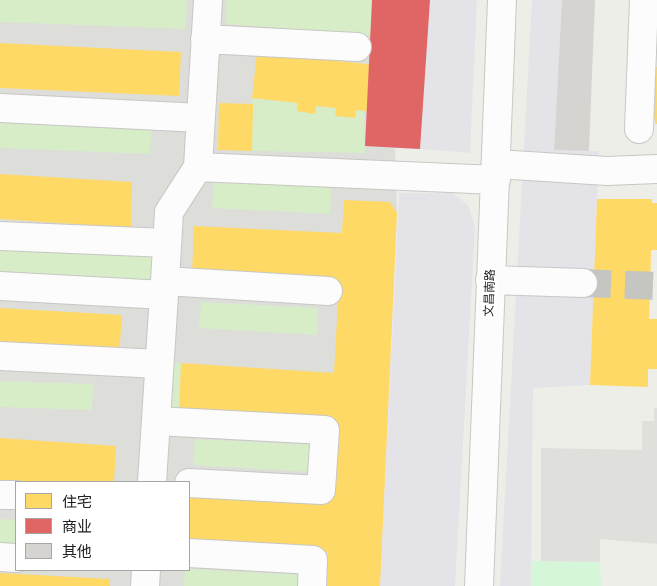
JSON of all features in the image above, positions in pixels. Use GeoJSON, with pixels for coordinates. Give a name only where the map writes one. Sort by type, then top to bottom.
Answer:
{"type":"FeatureCollection","features":[{"type":"Feature","properties":{"kind":"street"},"geometry":{"type":"LineString","coordinates":[[208,0],[198,167],[169,212],[165,281],[328,290]]}},
{"type":"Feature","properties":{"kind":"street","name":"文昌南路"},"geometry":{"type":"LineString","coordinates":[[479,586],[502,0]]}},
{"type":"Feature","properties":{"kind":"street"},"geometry":{"type":"LineString","coordinates":[[639,129],[644,0]]}},
{"type":"Feature","properties":{"kind":"street"},"geometry":{"type":"LineString","coordinates":[[205,39],[358,47]]}},
{"type":"Feature","properties":{"kind":"street"},"geometry":{"type":"LineString","coordinates":[[0,108],[201,118]]}},
{"type":"Feature","properties":{"kind":"street"},"geometry":{"type":"LineString","coordinates":[[198,167],[496,172],[657,169]]}},
{"type":"Feature","properties":{"kind":"street"},"geometry":{"type":"LineString","coordinates":[[0,236],[167,243]]}},
{"type":"Feature","properties":{"kind":"street"},"geometry":{"type":"LineString","coordinates":[[490,280],[583,283]]}},
{"type":"Feature","properties":{"kind":"street"},"geometry":{"type":"LineString","coordinates":[[0,286],[164,295],[152,481]]}},
{"type":"Feature","properties":{"kind":"street"},"geometry":{"type":"LineString","coordinates":[[0,356],[160,364]]}},
{"type":"Feature","properties":{"kind":"street"},"geometry":{"type":"LineString","coordinates":[[156,421],[325,430],[321,490],[190,483]]}},
{"type":"Feature","properties":{"kind":"street"},"geometry":{"type":"LineString","coordinates":[[0,495],[15,495]]}},
{"type":"Feature","properties":{"kind":"street"},"geometry":{"type":"LineString","coordinates":[[190,553],[313,560],[312,586]]}},
{"type":"Feature","properties":{"kind":"street"},"geometry":{"type":"LineString","coordinates":[[0,557],[15,558]]}},
{"type":"Feature","properties":{"kind":"street"},"geometry":{"type":"LineString","coordinates":[[146,571],[146,586]]}},
{"type":"Feature","properties":{"kind":"shaded area"},"geometry":{"type":"Polygon","coordinates":[[[0,0],[430,0],[420,149],[395,148],[397,213],[380,586],[0,586],[0,0]]]}},
{"type":"Feature","properties":{"kind":"shaded area"},"geometry":{"type":"Polygon","coordinates":[[[430,0],[477,0],[470,153],[420,149],[430,0]]]}},
{"type":"Feature","properties":{"kind":"shaded area"},"geometry":{"type":"Polygon","coordinates":[[[532,0],[562,0],[554,150],[599,151],[590,385],[533,388],[531,586],[500,586],[532,0]]]}},
{"type":"Feature","properties":{"kind":"shaded area"},"geometry":{"type":"Polygon","coordinates":[[[399,193],[452,193],[468,205],[475,227],[455,586],[380,586],[399,193]]]}},
{"type":"Feature","properties":{"kind":"shaded area"},"geometry":{"type":"Polygon","coordinates":[[[654,408],[657,408],[657,544],[600,539],[600,562],[541,561],[541,448],[642,450],[642,421],[654,421],[654,408]]]}},
{"type":"Feature","properties":{"kind":"green space"},"geometry":{"type":"Polygon","coordinates":[[[0,0],[187,0],[185,29],[0,22],[0,0]]]}},
{"type":"Feature","properties":{"kind":"green space"},"geometry":{"type":"Polygon","coordinates":[[[226,0],[373,0],[371,36],[226,24],[226,0]]]}},
{"type":"Feature","properties":{"kind":"green space"},"geometry":{"type":"Polygon","coordinates":[[[252,98],[298,103],[297,111],[314,113],[316,106],[336,108],[336,116],[355,118],[356,110],[364,111],[365,153],[252,151],[252,98]]]}},
{"type":"Feature","properties":{"kind":"green space"},"geometry":{"type":"Polygon","coordinates":[[[0,122],[152,128],[150,154],[0,148],[0,122]]]}},
{"type":"Feature","properties":{"kind":"green space"},"geometry":{"type":"Polygon","coordinates":[[[214,181],[332,188],[330,214],[212,208],[214,181]]]}},
{"type":"Feature","properties":{"kind":"green space"},"geometry":{"type":"Polygon","coordinates":[[[0,249],[152,256],[151,282],[0,273],[0,249]]]}},
{"type":"Feature","properties":{"kind":"green space"},"geometry":{"type":"Polygon","coordinates":[[[201,302],[318,308],[317,335],[199,328],[201,302]]]}},
{"type":"Feature","properties":{"kind":"green space"},"geometry":{"type":"Polygon","coordinates":[[[167,362],[181,363],[179,417],[165,417],[167,362]]]}},
{"type":"Feature","properties":{"kind":"green space"},"geometry":{"type":"Polygon","coordinates":[[[0,381],[93,384],[92,410],[0,407],[0,381]]]}},
{"type":"Feature","properties":{"kind":"green space"},"geometry":{"type":"Polygon","coordinates":[[[195,439],[312,445],[311,472],[193,465],[195,439]]]}},
{"type":"Feature","properties":{"kind":"green space"},"geometry":{"type":"Polygon","coordinates":[[[0,519],[15,520],[15,546],[0,545],[0,519]]]}},
{"type":"Feature","properties":{"kind":"green space"},"geometry":{"type":"Polygon","coordinates":[[[531,561],[600,562],[601,586],[531,586],[531,561]]]}},
{"type":"Feature","properties":{"kind":"green space"},"geometry":{"type":"Polygon","coordinates":[[[190,569],[302,575],[302,586],[184,586],[185,571],[190,571],[190,569]]]}},
{"type":"Feature","properties":{"kind":"building: 住宅"},"geometry":{"type":"Polygon","coordinates":[[[0,43],[181,52],[179,96],[0,88],[0,43]]]}},
{"type":"Feature","properties":{"kind":"building: 住宅"},"geometry":{"type":"Polygon","coordinates":[[[257,52],[394,67],[389,114],[356,110],[355,118],[335,116],[336,108],[316,106],[315,114],[297,111],[298,103],[252,98],[257,52]]]}},
{"type":"Feature","properties":{"kind":"building: 住宅"},"geometry":{"type":"Polygon","coordinates":[[[650,66],[657,67],[657,124],[655,124],[655,119],[647,118],[650,66]]]}},
{"type":"Feature","properties":{"kind":"building: 住宅"},"geometry":{"type":"Polygon","coordinates":[[[219,103],[253,104],[252,151],[218,150],[219,103]]]}},
{"type":"Feature","properties":{"kind":"building: 住宅"},"geometry":{"type":"Polygon","coordinates":[[[0,174],[132,182],[131,228],[0,219],[0,174]]]}},
{"type":"Feature","properties":{"kind":"building: 住宅"},"geometry":{"type":"Polygon","coordinates":[[[597,199],[652,199],[652,203],[657,203],[657,250],[651,250],[649,319],[657,319],[657,369],[648,369],[648,387],[590,385],[597,199]]]}},
{"type":"Feature","properties":{"kind":"building: 住宅"},"geometry":{"type":"Polygon","coordinates":[[[344,200],[390,202],[397,213],[380,586],[326,586],[328,552],[190,545],[190,495],[330,502],[333,421],[179,413],[181,363],[334,373],[339,284],[192,275],[194,226],[342,233],[344,200]]]}},
{"type":"Feature","properties":{"kind":"building: 住宅"},"geometry":{"type":"Polygon","coordinates":[[[0,308],[122,315],[119,358],[0,351],[0,308]]]}},
{"type":"Feature","properties":{"kind":"building: 住宅"},"geometry":{"type":"Polygon","coordinates":[[[0,438],[116,446],[114,481],[0,482],[0,438]]]}},
{"type":"Feature","properties":{"kind":"building: 住宅"},"geometry":{"type":"Polygon","coordinates":[[[0,573],[110,579],[110,586],[0,586],[0,573]]]}},
{"type":"Feature","properties":{"kind":"building: 商业"},"geometry":{"type":"Polygon","coordinates":[[[372,0],[430,0],[420,149],[365,146],[372,0]]]}},
{"type":"Feature","properties":{"kind":"building: 其他"},"geometry":{"type":"Polygon","coordinates":[[[562,0],[595,0],[589,151],[554,150],[562,0]]]}},
{"type":"Feature","properties":{"kind":"tunnel"},"geometry":{"type":"LineString","coordinates":[[583,283],[657,286]]}}]}
